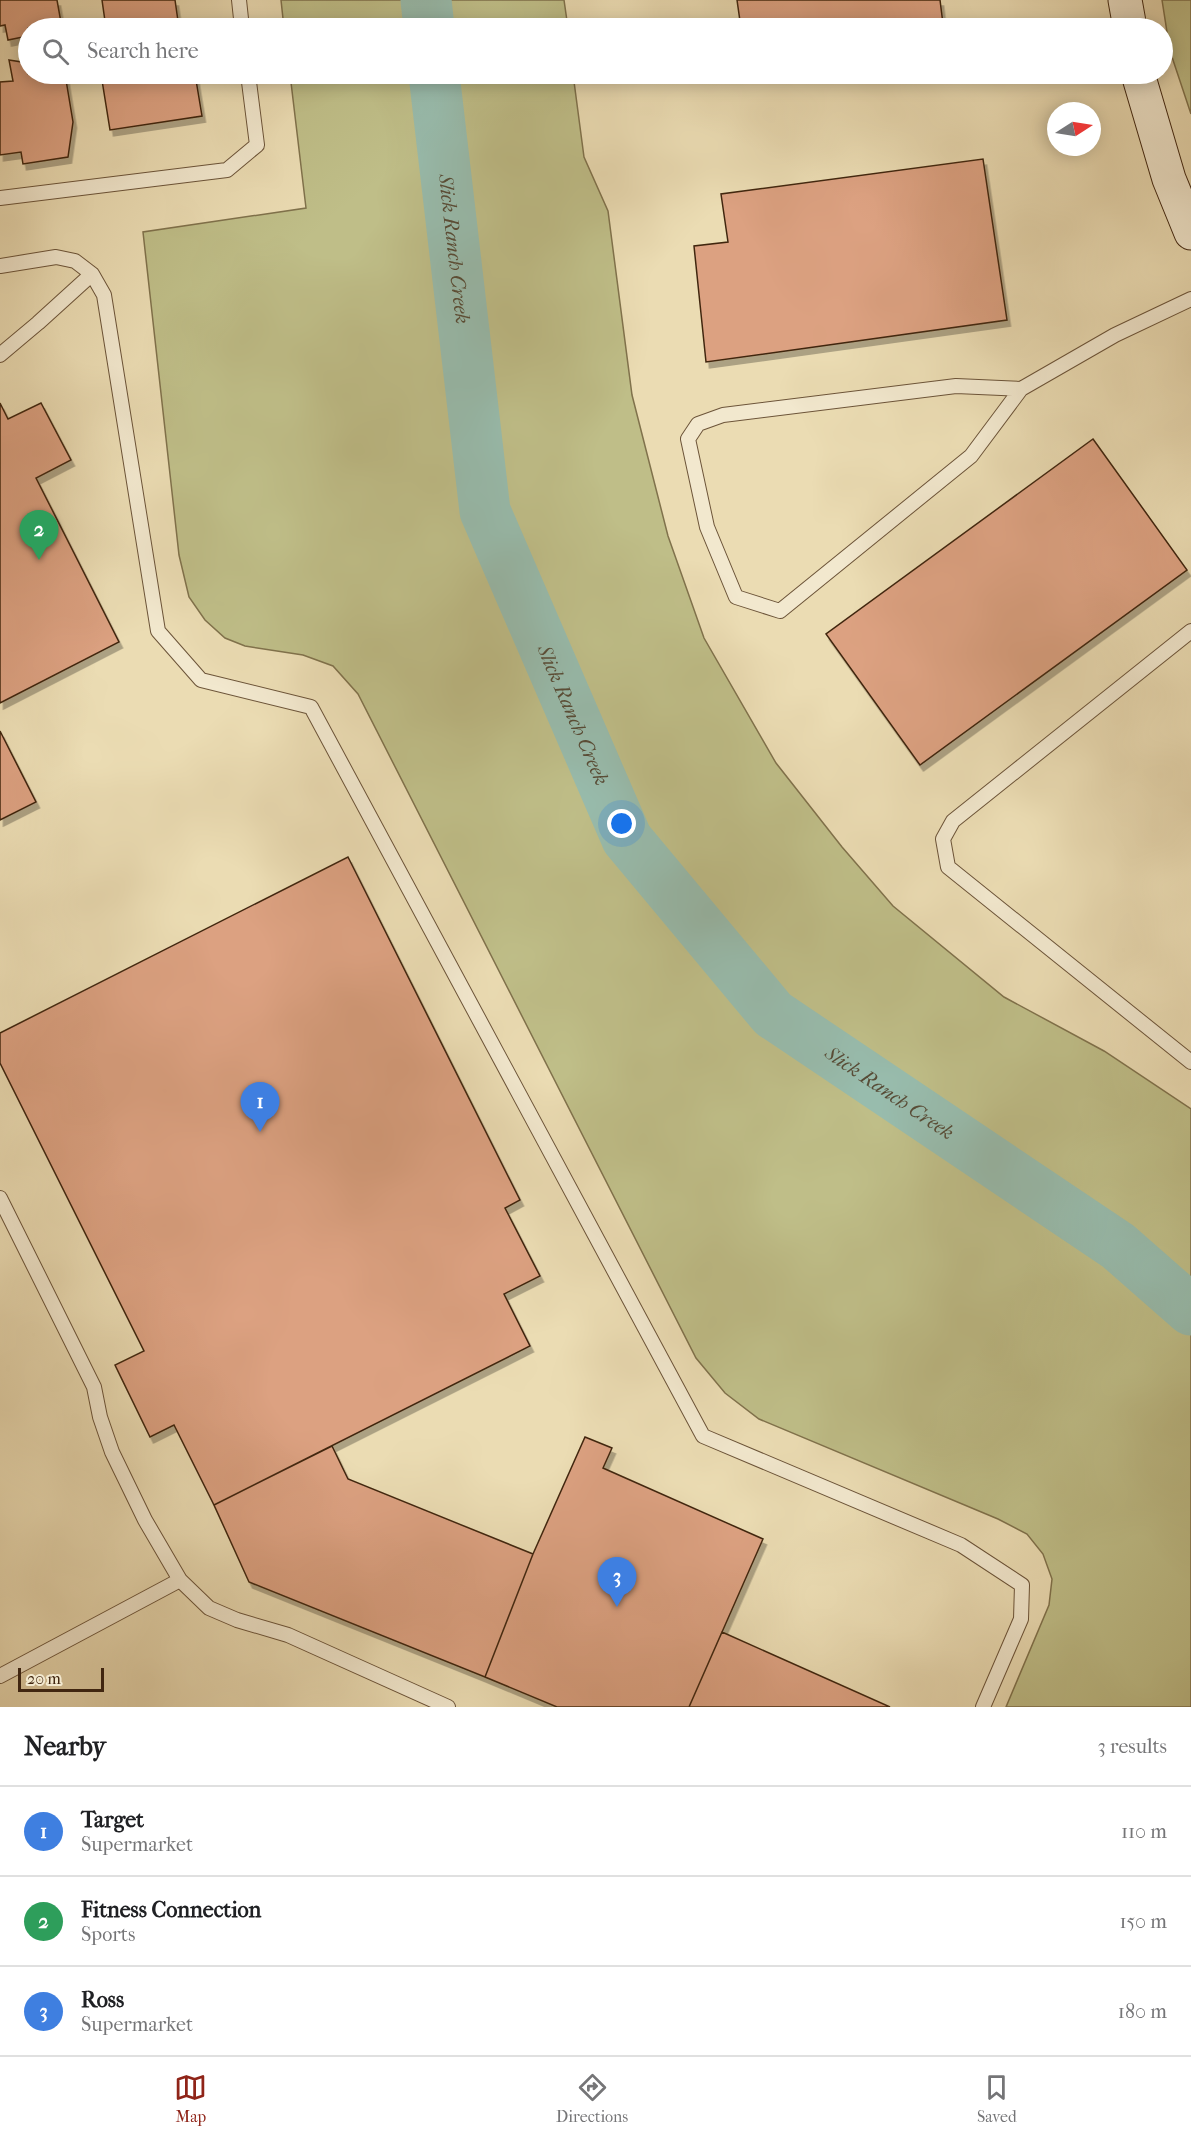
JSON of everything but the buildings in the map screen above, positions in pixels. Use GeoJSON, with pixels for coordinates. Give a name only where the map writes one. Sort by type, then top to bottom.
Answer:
{"type":"FeatureCollection","features":[{"type":"Feature","properties":{"kind":"street"},"geometry":{"type":"LineString","coordinates":[[1125,0],[1128,18]]}},
{"type":"Feature","properties":{"kind":"street"},"geometry":{"type":"LineString","coordinates":[[1141,84],[1169,179],[1191,233]]}},
{"type":"Feature","properties":{"kind":"lane"},"geometry":{"type":"LineString","coordinates":[[239,0],[241,18]]}},
{"type":"Feature","properties":{"kind":"lane"},"geometry":{"type":"LineString","coordinates":[[0,198],[227,170],[257,145],[249,84]]}},
{"type":"Feature","properties":{"kind":"lane"},"geometry":{"type":"LineString","coordinates":[[0,266],[56,257],[75,261],[92,274],[104,295],[110,324],[158,631],[201,680],[311,707],[703,1436],[961,1545],[1022,1585],[1021,1619],[983,1707]]}},
{"type":"Feature","properties":{"kind":"lane"},"geometry":{"type":"LineString","coordinates":[[0,355],[92,274]]}},
{"type":"Feature","properties":{"kind":"lane"},"geometry":{"type":"LineString","coordinates":[[1021,389],[956,386],[723,415],[698,424],[688,439],[707,526],[736,597],[780,611],[971,456],[1021,389],[1115,335],[1191,299]]}},
{"type":"Feature","properties":{"kind":"lane"},"geometry":{"type":"LineString","coordinates":[[1191,631],[953,821],[943,839],[948,867],[1191,1062]]}},
{"type":"Feature","properties":{"kind":"lane"},"geometry":{"type":"LineString","coordinates":[[0,1198],[94,1387],[100,1418],[112,1452],[157,1544],[180,1580],[208,1608],[237,1620],[288,1635],[448,1707]]}},
{"type":"Feature","properties":{"kind":"lane"},"geometry":{"type":"LineString","coordinates":[[0,1676],[180,1580]]}},
{"type":"Feature","properties":{"kind":"shaded area"},"geometry":{"type":"Polygon","coordinates":[[[281,0],[564,0],[567,18],[283,18],[281,0]]]}},
{"type":"Feature","properties":{"kind":"shaded area"},"geometry":{"type":"Polygon","coordinates":[[[1162,0],[1191,0],[1191,114],[1173,60],[1173,18],[1165,18],[1162,0]]]}},
{"type":"Feature","properties":{"kind":"shaded area"},"geometry":{"type":"Polygon","coordinates":[[[291,84],[574,84],[584,157],[608,211],[632,395],[668,536],[704,638],[776,763],[842,847],[893,906],[1004,997],[1104,1051],[1191,1109],[1191,1707],[1006,1707],[1049,1605],[1052,1579],[1043,1554],[1027,1534],[998,1519],[759,1419],[725,1393],[696,1358],[358,694],[333,666],[303,655],[245,646],[225,638],[205,620],[189,597],[179,555],[143,232],[306,208],[291,84]]]}},
{"type":"Feature","properties":{"kind":"waterway","name":"Slick Ranch Creek"},"geometry":{"type":"LineString","coordinates":[[426,0],[428,18]]}},
{"type":"Feature","properties":{"kind":"waterway","name":"Slick Ranch Creek"},"geometry":{"type":"LineString","coordinates":[[435,84],[485,511],[627,839],[773,1014],[1118,1246],[1191,1310]]}},
{"type":"Feature","properties":{"kind":"place","name":"Fitness Connection"},"geometry":{"type":"Point","coordinates":[39,560]}},
{"type":"Feature","properties":{"kind":"place","name":"Target"},"geometry":{"type":"Point","coordinates":[260,1132]}},
{"type":"Feature","properties":{"kind":"place","name":"Ross"},"geometry":{"type":"Point","coordinates":[617,1607]}}]}
